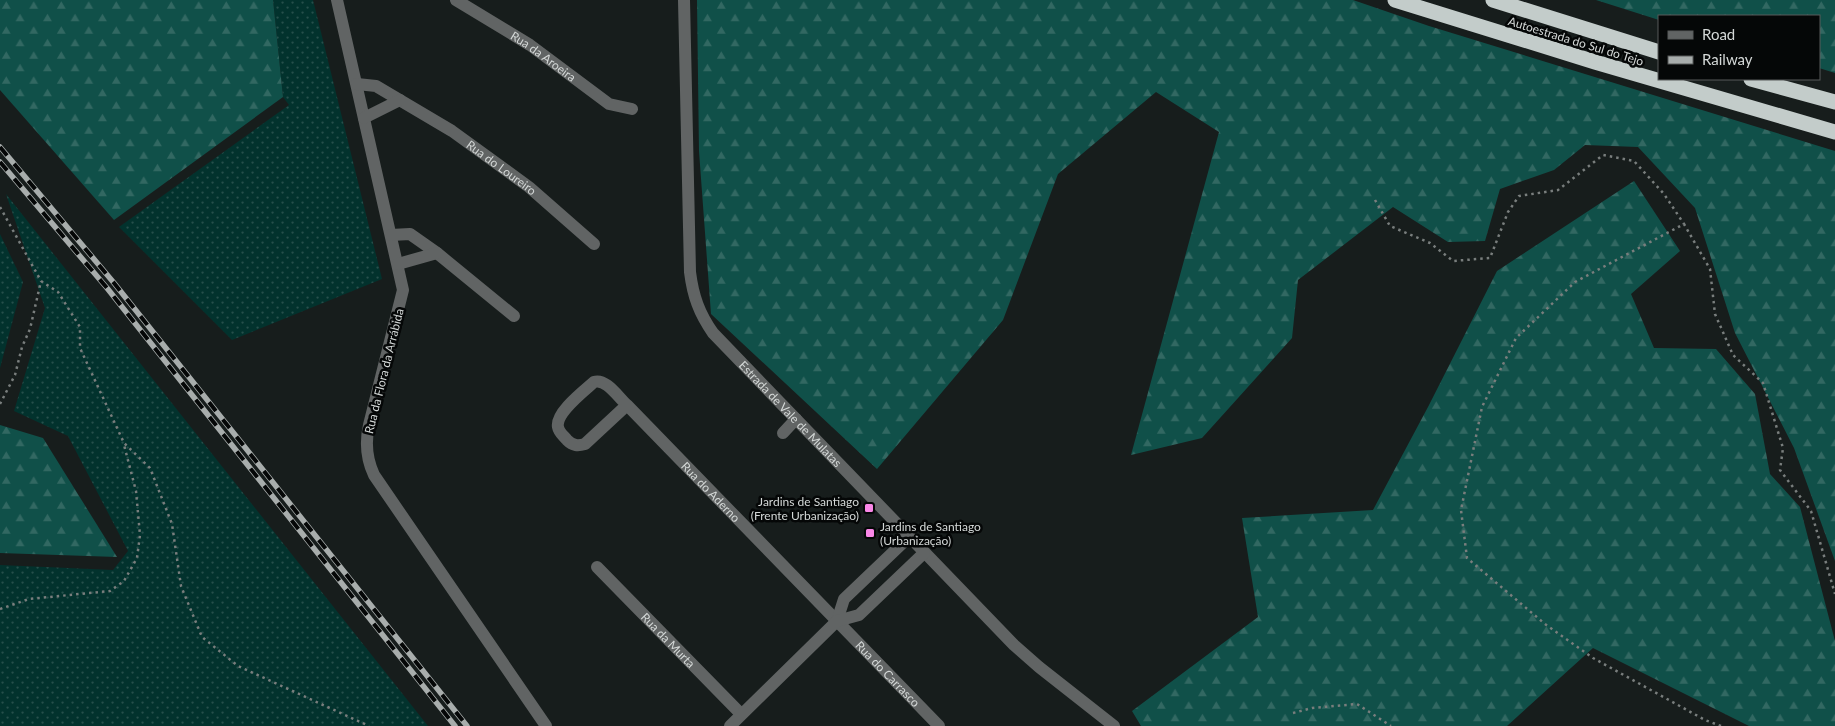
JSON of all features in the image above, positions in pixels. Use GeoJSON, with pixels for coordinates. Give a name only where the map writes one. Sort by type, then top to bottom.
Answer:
{"type":"FeatureCollection","features":[{"type":"Feature","properties":{"kind":"highway","name":"Autoestrada do Sul do Tejo"},"geometry":{"type":"LineString","coordinates":[[1395,0],[1595,62],[1835,132]]}},
{"type":"Feature","properties":{"kind":"highway","name":"Autoestrada do Sul do Tejo"},"geometry":{"type":"LineString","coordinates":[[1493,0],[1658,52]]}},
{"type":"Feature","properties":{"kind":"highway"},"geometry":{"type":"LineString","coordinates":[[1754,80],[1835,102]]}},
{"type":"Feature","properties":{"kind":"street","name":"Rua da Flora da Arrábida"},"geometry":{"type":"LineString","coordinates":[[337,0],[403,290],[367,434],[367,451],[371,468],[546,726]]}},
{"type":"Feature","properties":{"kind":"street","name":"Rua da Aroeira"},"geometry":{"type":"LineString","coordinates":[[456,0],[530,45],[609,104],[632,109]]}},
{"type":"Feature","properties":{"kind":"street","name":"Estrada de Vale de Mulatas"},"geometry":{"type":"LineString","coordinates":[[684,0],[690,272],[696,302],[702,318],[712,333],[1014,645],[1114,726]]}},
{"type":"Feature","properties":{"kind":"street","name":"Rua do Loureiro"},"geometry":{"type":"LineString","coordinates":[[357,84],[376,86],[452,131],[529,187],[594,244]]}},
{"type":"Feature","properties":{"kind":"street"},"geometry":{"type":"LineString","coordinates":[[364,118],[400,100]]}},
{"type":"Feature","properties":{"kind":"street"},"geometry":{"type":"LineString","coordinates":[[391,235],[410,234],[437,253],[514,316]]}},
{"type":"Feature","properties":{"kind":"street"},"geometry":{"type":"LineString","coordinates":[[398,264],[437,253]]}},
{"type":"Feature","properties":{"kind":"street","name":"Rua do Aderno"},"geometry":{"type":"LineString","coordinates":[[627,405],[586,444],[570,443],[559,430],[560,414],[595,381],[605,383],[627,405],[837,622]]}},
{"type":"Feature","properties":{"kind":"street"},"geometry":{"type":"LineString","coordinates":[[783,432],[796,419]]}},
{"type":"Feature","properties":{"kind":"street"},"geometry":{"type":"LineString","coordinates":[[837,622],[844,600],[909,537]]}},
{"type":"Feature","properties":{"kind":"street"},"geometry":{"type":"LineString","coordinates":[[730,726],[837,622],[859,615],[924,553]]}},
{"type":"Feature","properties":{"kind":"street"},"geometry":{"type":"LineString","coordinates":[[889,556],[904,572]]}},
{"type":"Feature","properties":{"kind":"street","name":"Rua da Murta"},"geometry":{"type":"LineString","coordinates":[[597,567],[741,714]]}},
{"type":"Feature","properties":{"kind":"street","name":"Rua do Carrasco"},"geometry":{"type":"LineString","coordinates":[[837,622],[939,726]]}},
{"type":"Feature","properties":{"kind":"path"},"geometry":{"type":"LineString","coordinates":[[1375,200],[1390,226],[1430,243],[1453,261],[1490,258],[1508,212],[1519,196],[1558,190],[1603,155],[1634,161],[1664,194],[1710,269],[1715,314],[1733,355],[1763,382],[1783,448],[1780,470],[1811,511],[1835,594]]}},
{"type":"Feature","properties":{"kind":"path"},"geometry":{"type":"LineString","coordinates":[[0,207],[41,281],[58,292],[80,327],[80,348],[124,442],[136,491],[140,534],[137,558],[124,581],[110,591],[30,599],[0,609]]}},
{"type":"Feature","properties":{"kind":"path"},"geometry":{"type":"LineString","coordinates":[[1684,224],[1574,282],[1516,338],[1482,406],[1461,510],[1468,558],[1545,624],[1593,658],[1705,720],[1721,726]]}},
{"type":"Feature","properties":{"kind":"path"},"geometry":{"type":"LineString","coordinates":[[0,404],[15,375],[22,347],[30,330],[41,281]]}},
{"type":"Feature","properties":{"kind":"path"},"geometry":{"type":"LineString","coordinates":[[124,442],[150,468],[172,524],[181,586],[202,637],[238,666],[368,726]]}},
{"type":"Feature","properties":{"kind":"path"},"geometry":{"type":"LineString","coordinates":[[1293,713],[1312,708],[1357,704],[1392,726]]}},
{"type":"Feature","properties":{"kind":"green space"},"geometry":{"type":"Polygon","coordinates":[[[0,0],[273,0],[283,97],[114,220],[0,90],[0,0]]]}},
{"type":"Feature","properties":{"kind":"green space"},"geometry":{"type":"Polygon","coordinates":[[[273,0],[313,0],[382,279],[232,340],[119,227],[289,105],[283,97],[273,0]]]}},
{"type":"Feature","properties":{"kind":"green space"},"geometry":{"type":"Polygon","coordinates":[[[697,0],[1353,0],[1429,26],[1835,151],[1835,561],[1794,448],[1735,333],[1695,208],[1638,147],[1585,145],[1554,170],[1500,189],[1485,241],[1448,242],[1393,207],[1298,280],[1292,338],[1202,438],[1131,455],[1219,132],[1156,92],[1058,174],[1003,320],[877,469],[711,314],[699,151],[697,0]]]}},
{"type":"Feature","properties":{"kind":"green space"},"geometry":{"type":"Polygon","coordinates":[[[1596,0],[1835,0],[1835,73],[1820,68],[1820,15],[1658,15],[1658,20],[1596,0]]]}},
{"type":"Feature","properties":{"kind":"green space"},"geometry":{"type":"Polygon","coordinates":[[[1634,181],[1680,251],[1631,294],[1654,348],[1716,349],[1755,394],[1770,474],[1800,507],[1835,641],[1835,726],[1749,726],[1593,648],[1507,726],[1141,726],[1132,711],[1258,617],[1242,518],[1373,510],[1497,271],[1634,181]]]}},
{"type":"Feature","properties":{"kind":"green space"},"geometry":{"type":"Polygon","coordinates":[[[6,194],[428,726],[0,726],[0,565],[113,570],[128,551],[68,436],[14,411],[45,308],[6,194]]]}},
{"type":"Feature","properties":{"kind":"green space"},"geometry":{"type":"Polygon","coordinates":[[[0,234],[23,282],[0,368],[0,234]]]}},
{"type":"Feature","properties":{"kind":"green space"},"geometry":{"type":"Polygon","coordinates":[[[0,425],[43,438],[117,557],[0,553],[0,425]]]}},
{"type":"Feature","properties":{"kind":"railway"},"geometry":{"type":"LineString","coordinates":[[0,147],[114,283],[467,726]]}},
{"type":"Feature","properties":{"kind":"railway"},"geometry":{"type":"LineString","coordinates":[[0,162],[107,288],[455,726]]}},
{"type":"Feature","properties":{"kind":"place","name":"Jardins de Santiago (Frente Urbanização)"},"geometry":{"type":"Point","coordinates":[869,508]}},
{"type":"Feature","properties":{"kind":"place","name":"Jardins de Santiago (Urbanização)"},"geometry":{"type":"Point","coordinates":[870,533]}}]}
